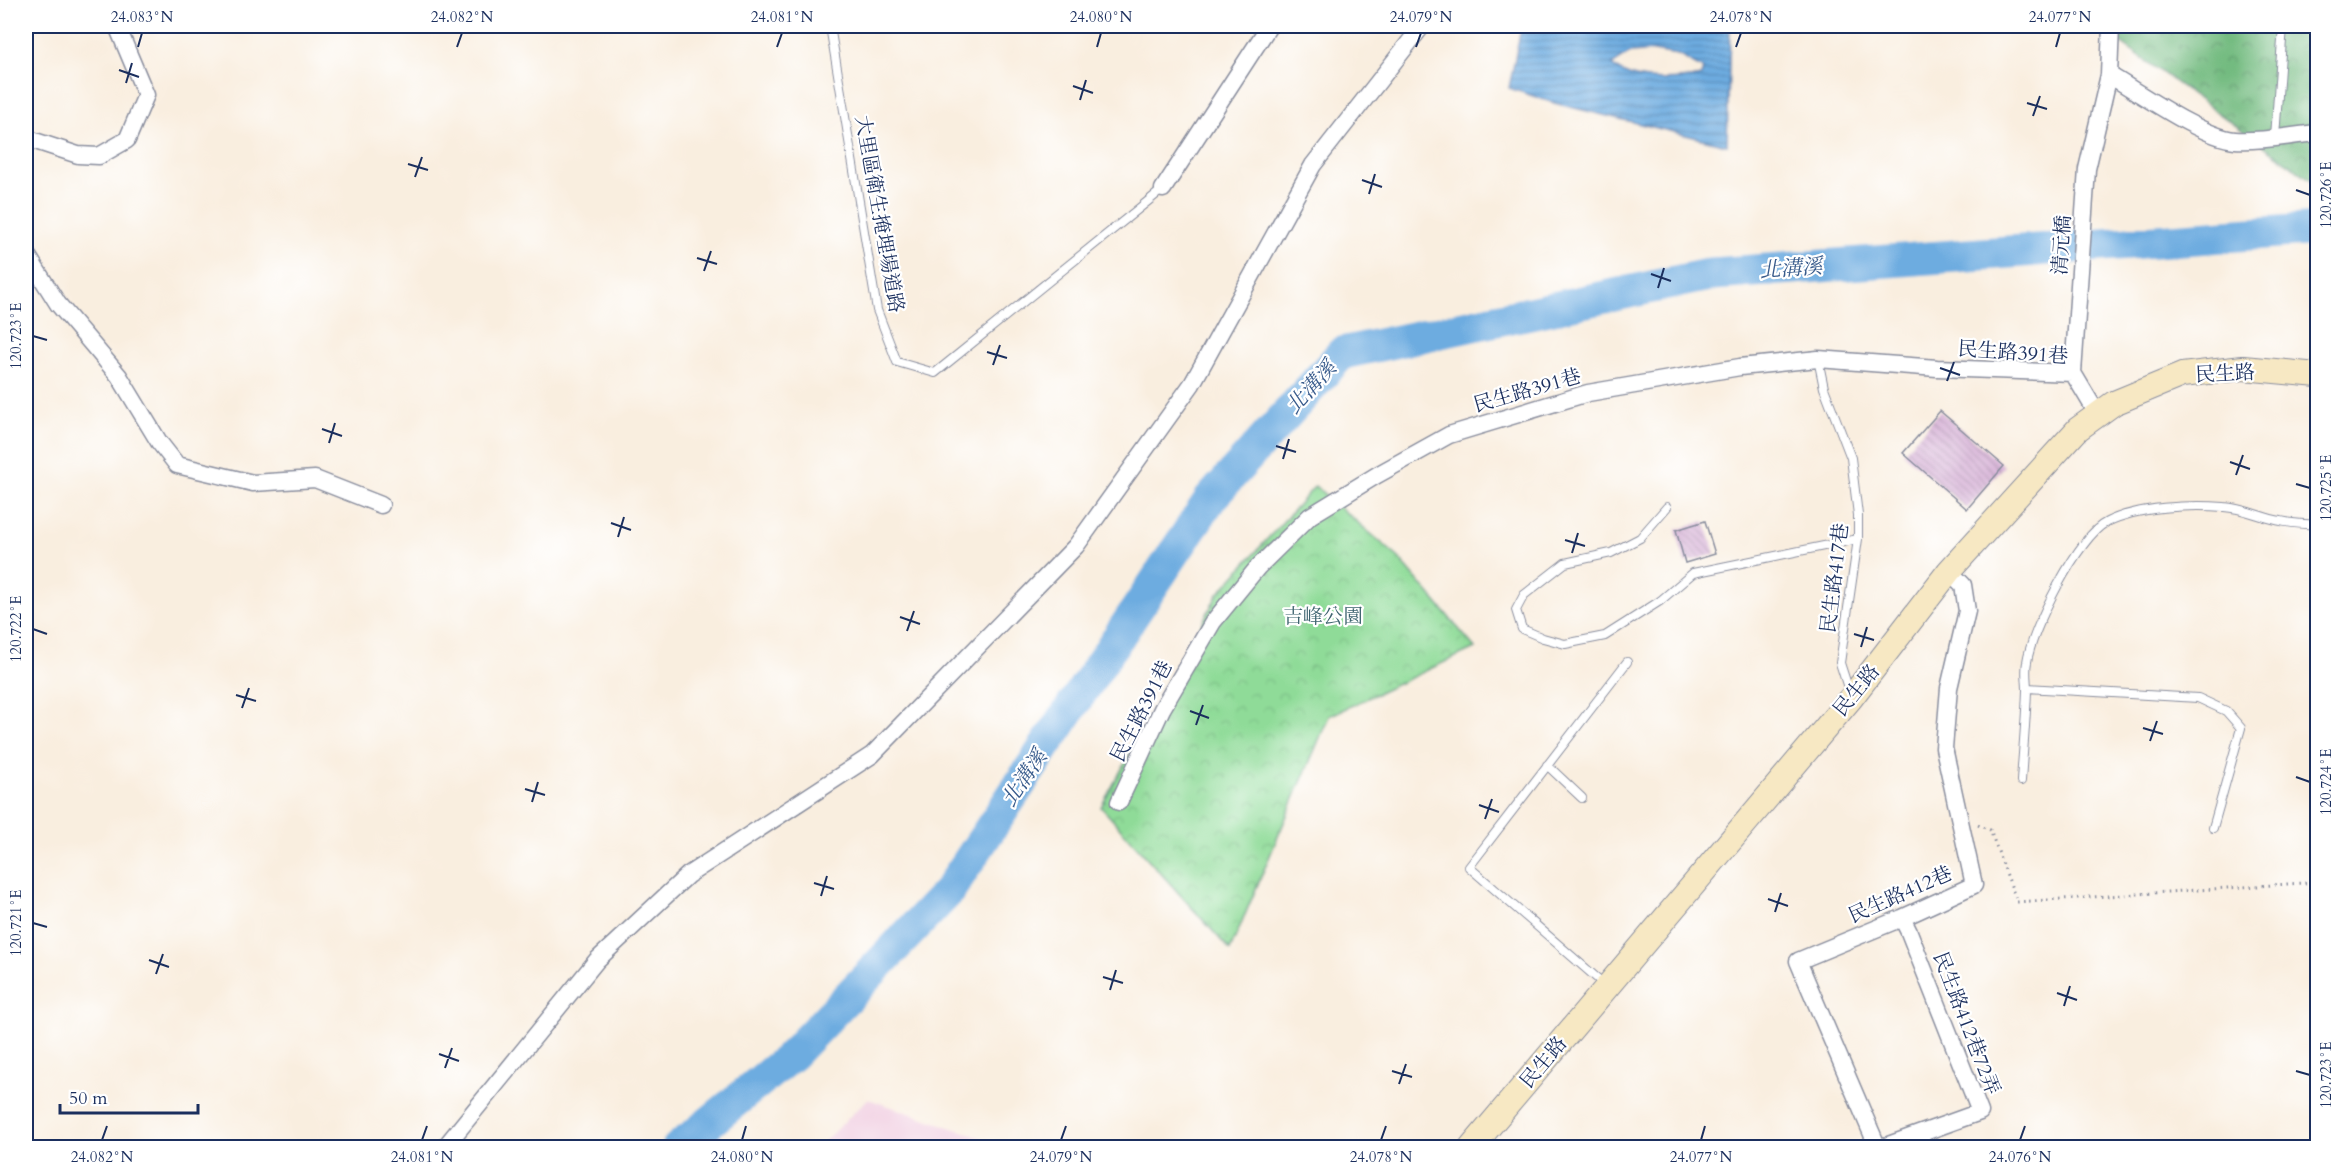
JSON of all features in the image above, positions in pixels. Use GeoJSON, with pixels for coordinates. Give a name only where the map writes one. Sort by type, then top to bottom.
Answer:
{"type":"FeatureCollection","features":[{"type":"Feature","properties":{"kind":"street"},"geometry":{"type":"LineString","coordinates":[[26,138],[78,155],[99,156],[127,140],[146,94],[117,26]]}},
{"type":"Feature","properties":{"kind":"street"},"geometry":{"type":"LineString","coordinates":[[1163,189],[1269,26]]}},
{"type":"Feature","properties":{"kind":"street"},"geometry":{"type":"LineString","coordinates":[[444,1148],[597,960],[688,875],[872,755],[1076,546],[1192,384],[1313,165],[1422,26]]}},
{"type":"Feature","properties":{"kind":"street","name":"清元橋"},"geometry":{"type":"LineString","coordinates":[[2073,373],[2086,178],[2109,75],[2111,26]]}},
{"type":"Feature","properties":{"kind":"street"},"geometry":{"type":"LineString","coordinates":[[2109,75],[2212,134],[2233,140],[2318,133]]}},
{"type":"Feature","properties":{"kind":"street"},"geometry":{"type":"LineString","coordinates":[[26,253],[58,304],[119,376],[159,442],[177,465],[253,483],[315,479],[381,505]]}},
{"type":"Feature","properties":{"kind":"street","name":"民生路391巷"},"geometry":{"type":"LineString","coordinates":[[1119,802],[1162,709],[1213,622],[1258,567],[1310,516],[1449,435],[1588,393],[1740,367],[1818,359],[1937,368],[2073,373],[2098,415]]}},
{"type":"Feature","properties":{"kind":"street","name":"民生路"},"geometry":{"type":"LineString","coordinates":[[1471,1148],[1851,698],[1949,571],[2078,429],[2114,403],[2182,375],[2243,368],[2318,375]]}},
{"type":"Feature","properties":{"kind":"street","name":"民生路412巷"},"geometry":{"type":"LineString","coordinates":[[1879,1148],[1798,961],[1974,885],[1944,748],[1949,688],[1967,611],[1963,585],[1949,571]]}},
{"type":"Feature","properties":{"kind":"street","name":"民生路412巷72弄"},"geometry":{"type":"LineString","coordinates":[[1879,1148],[1923,1140],[1980,1112],[1910,932],[1902,918]]}},
{"type":"Feature","properties":{"kind":"lane","name":"大里區衛生掩埋場道路"},"geometry":{"type":"LineString","coordinates":[[830,26],[878,310],[897,362],[935,373],[1163,189]]}},
{"type":"Feature","properties":{"kind":"lane"},"geometry":{"type":"LineString","coordinates":[[2275,137],[2283,26]]}},
{"type":"Feature","properties":{"kind":"lane","name":"民生路417巷"},"geometry":{"type":"LineString","coordinates":[[1818,359],[1824,388],[1851,458],[1858,515],[1858,539],[1840,663],[1851,698]]}},
{"type":"Feature","properties":{"kind":"lane"},"geometry":{"type":"LineString","coordinates":[[1667,507],[1640,538],[1611,554],[1565,563],[1524,595],[1516,610],[1522,629],[1565,644],[1605,636],[1660,601],[1693,573],[1858,539]]}},
{"type":"Feature","properties":{"kind":"lane"},"geometry":{"type":"LineString","coordinates":[[2021,781],[2027,688],[2026,664],[2032,639],[2055,590],[2089,538],[2106,522],[2136,513],[2166,508],[2223,507],[2246,510],[2281,521],[2318,525]]}},
{"type":"Feature","properties":{"kind":"lane"},"geometry":{"type":"LineString","coordinates":[[1607,986],[1469,867],[1628,662]]}},
{"type":"Feature","properties":{"kind":"lane"},"geometry":{"type":"LineString","coordinates":[[2027,688],[2198,698],[2226,711],[2241,728],[2213,828]]}},
{"type":"Feature","properties":{"kind":"lane"},"geometry":{"type":"LineString","coordinates":[[1547,765],[1582,798]]}},
{"type":"Feature","properties":{"kind":"path"},"geometry":{"type":"LineString","coordinates":[[1959,818],[1990,830],[2017,902],[2318,882]]}},
{"type":"Feature","properties":{"kind":"shaded area"},"geometry":{"type":"Polygon","coordinates":[[[868,1099],[1008,1147],[818,1147],[868,1099]]]}},
{"type":"Feature","properties":{"kind":"green space"},"geometry":{"type":"Polygon","coordinates":[[[2097,26],[2317,26],[2317,184],[2097,26]]]}},
{"type":"Feature","properties":{"kind":"green space","name":"吉峰公園"},"geometry":{"type":"Polygon","coordinates":[[[1315,486],[1398,557],[1475,648],[1329,716],[1230,950],[1101,807],[1218,594],[1315,486]]]}},
{"type":"Feature","properties":{"kind":"water"},"geometry":{"type":"Polygon","coordinates":[[[1525,26],[1730,26],[1727,145],[1554,103],[1509,88],[1521,29],[1525,26]],[[1654,51],[1630,53],[1612,65],[1620,71],[1642,78],[1667,80],[1701,76],[1703,69],[1678,55],[1654,51]]]}},
{"type":"Feature","properties":{"kind":"building"},"geometry":{"type":"Polygon","coordinates":[[[1940,411],[2004,466],[1967,509],[1903,453],[1940,411]]]}},
{"type":"Feature","properties":{"kind":"building"},"geometry":{"type":"Polygon","coordinates":[[[1705,521],[1715,554],[1685,563],[1676,530],[1705,521]]]}},
{"type":"Feature","properties":{"kind":"waterway","name":"北溝溪"},"geometry":{"type":"LineString","coordinates":[[678,1148],[792,1055],[948,892],[1211,498],[1342,353],[1713,274],[2318,229]]}}]}
